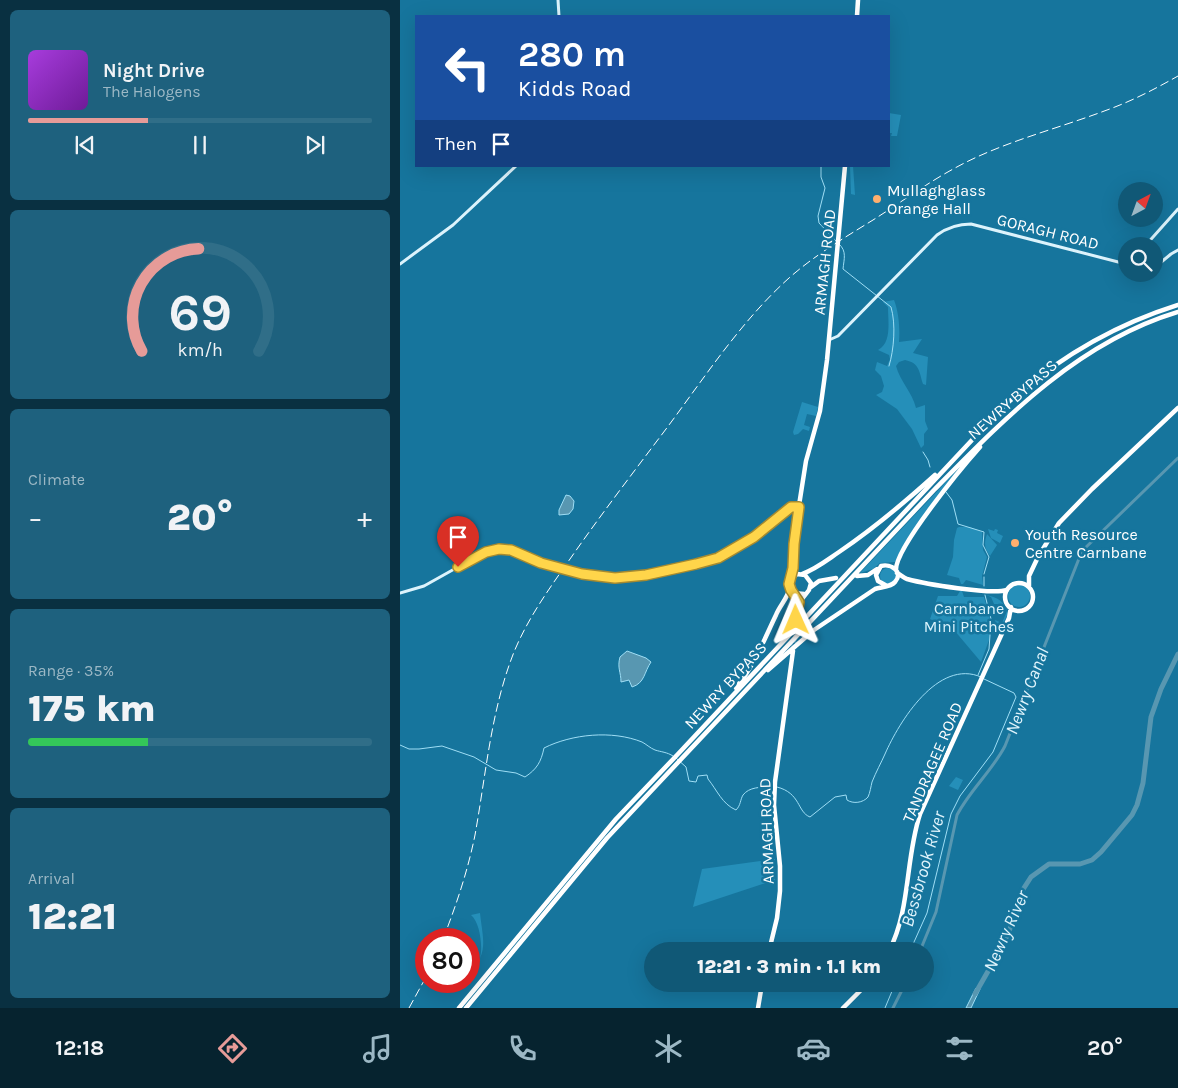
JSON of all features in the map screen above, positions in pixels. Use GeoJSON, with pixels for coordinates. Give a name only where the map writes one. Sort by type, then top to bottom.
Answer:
{"type":"FeatureCollection","features":[{"type":"Feature","properties":{"kind":"highway"},"geometry":{"type":"LineString","coordinates":[[857,15],[858,0]]}},
{"type":"Feature","properties":{"kind":"highway","name":"ARMAGH ROAD"},"geometry":{"type":"LineString","coordinates":[[792,578],[794,544],[806,461],[820,411],[827,360],[845,167]]}},
{"type":"Feature","properties":{"kind":"highway","name":"NEWRY BYPASS"},"geometry":{"type":"LineString","coordinates":[[457,1008],[616,818],[686,746],[954,458],[1017,394],[1064,358],[1099,337],[1134,320],[1178,305]]}},
{"type":"Feature","properties":{"kind":"highway","name":"NEWRY BYPASS"},"geometry":{"type":"LineString","coordinates":[[468,1008],[601,846],[934,490],[999,425],[1043,386],[1081,358],[1125,333],[1178,312]]}},
{"type":"Feature","properties":{"kind":"highway"},"geometry":{"type":"LineString","coordinates":[[752,684],[828,620],[875,589],[906,579],[991,592],[999,595],[1010,607],[1024,610],[1032,602],[1033,594],[1029,586],[1029,576],[1047,541],[1070,510],[1178,408]]}},
{"type":"Feature","properties":{"kind":"highway"},"geometry":{"type":"LineString","coordinates":[[895,582],[898,560],[922,521],[960,470],[999,425]]}},
{"type":"Feature","properties":{"kind":"highway"},"geometry":{"type":"LineString","coordinates":[[725,703],[755,662],[789,593],[792,578],[825,562],[876,526],[954,458]]}},
{"type":"Feature","properties":{"kind":"highway"},"geometry":{"type":"LineString","coordinates":[[794,564],[801,574],[820,581]]}},
{"type":"Feature","properties":{"kind":"highway"},"geometry":{"type":"LineString","coordinates":[[856,576],[868,575],[888,565],[906,579]]}},
{"type":"Feature","properties":{"kind":"highway"},"geometry":{"type":"LineString","coordinates":[[878,569],[876,575],[878,582]]}},
{"type":"Feature","properties":{"kind":"highway"},"geometry":{"type":"LineString","coordinates":[[868,575],[887,586]]}},
{"type":"Feature","properties":{"kind":"highway"},"geometry":{"type":"LineString","coordinates":[[1006,601],[1007,590],[1010,586],[1029,576]]}},
{"type":"Feature","properties":{"kind":"highway"},"geometry":{"type":"LineString","coordinates":[[808,577],[811,586]]}},
{"type":"Feature","properties":{"kind":"highway"},"geometry":{"type":"LineString","coordinates":[[796,620],[799,602],[811,586],[820,581],[836,578]]}},
{"type":"Feature","properties":{"kind":"highway"},"geometry":{"type":"LineString","coordinates":[[1017,583],[1029,586]]}},
{"type":"Feature","properties":{"kind":"highway"},"geometry":{"type":"LineString","coordinates":[[790,587],[799,602]]}},
{"type":"Feature","properties":{"kind":"highway"},"geometry":{"type":"LineString","coordinates":[[991,592],[1007,590]]}},
{"type":"Feature","properties":{"kind":"highway"},"geometry":{"type":"LineString","coordinates":[[794,593],[804,594]]}},
{"type":"Feature","properties":{"kind":"highway","name":"TANDRAGEE ROAD"},"geometry":{"type":"LineString","coordinates":[[894,942],[904,910],[914,839],[920,814],[1009,618],[1010,607]]}},
{"type":"Feature","properties":{"kind":"highway","name":"TANDRAGEE ROAD"},"geometry":{"type":"LineString","coordinates":[[1009,618],[1017,610]]}},
{"type":"Feature","properties":{"kind":"highway","name":"ARMAGH ROAD"},"geometry":{"type":"LineString","coordinates":[[771,942],[779,907],[780,883],[774,805],[775,782],[793,650]]}},
{"type":"Feature","properties":{"kind":"highway"},"geometry":{"type":"LineString","coordinates":[[758,1008],[761,992]]}},
{"type":"Feature","properties":{"kind":"highway"},"geometry":{"type":"LineString","coordinates":[[843,1008],[859,992]]}},
{"type":"Feature","properties":{"kind":"street"},"geometry":{"type":"LineString","coordinates":[[558,0],[559,15]]}},
{"type":"Feature","properties":{"kind":"street"},"geometry":{"type":"LineString","coordinates":[[400,264],[453,225],[515,167]]}},
{"type":"Feature","properties":{"kind":"street"},"geometry":{"type":"LineString","coordinates":[[1153,237],[1178,209]]}},
{"type":"Feature","properties":{"kind":"street","name":"GORAGH ROAD"},"geometry":{"type":"LineString","coordinates":[[829,340],[838,336],[937,235],[959,224],[971,224],[1118,262]]}},
{"type":"Feature","properties":{"kind":"street"},"geometry":{"type":"LineString","coordinates":[[1163,261],[1178,250]]}},
{"type":"Feature","properties":{"kind":"street"},"geometry":{"type":"LineString","coordinates":[[400,593],[424,586],[474,558],[499,549],[519,552],[551,567],[604,578],[646,575],[718,558],[754,537],[789,508],[799,507]]}},
{"type":"Feature","properties":{"kind":"green space"},"geometry":{"type":"Polygon","coordinates":[[[890,113],[901,115],[897,136],[891,136],[892,133],[890,133],[890,113]]]}},
{"type":"Feature","properties":{"kind":"green space"},"geometry":{"type":"Polygon","coordinates":[[[850,167],[853,167],[855,195],[851,194],[850,167]]]}},
{"type":"Feature","properties":{"kind":"green space"},"geometry":{"type":"Polygon","coordinates":[[[894,300],[899,321],[899,342],[922,339],[913,353],[928,357],[926,385],[923,384],[914,363],[905,360],[899,362],[896,366],[916,408],[925,405],[925,421],[928,429],[924,434],[924,445],[921,448],[912,429],[897,409],[876,395],[882,392],[884,386],[881,376],[875,370],[877,362],[887,366],[890,359],[889,355],[878,350],[885,342],[888,331],[888,307],[883,302],[894,300]]]}},
{"type":"Feature","properties":{"kind":"green space"},"geometry":{"type":"Polygon","coordinates":[[[802,402],[818,407],[816,416],[807,414],[804,425],[810,427],[809,431],[803,429],[794,435],[793,432],[802,402]]]}},
{"type":"Feature","properties":{"kind":"green space"},"geometry":{"type":"Polygon","coordinates":[[[960,467],[922,518],[895,562],[880,563],[873,569],[860,573],[960,467]]]}},
{"type":"Feature","properties":{"kind":"green space","name":"Carnbane Mini Pitches"},"geometry":{"type":"Polygon","coordinates":[[[970,527],[982,532],[983,550],[987,557],[982,576],[983,585],[966,580],[961,584],[959,578],[947,575],[953,557],[957,528],[970,527]]]}},
{"type":"Feature","properties":{"kind":"green space"},"geometry":{"type":"Polygon","coordinates":[[[988,529],[998,530],[997,533],[1003,536],[1000,543],[991,538],[988,529]]]}},
{"type":"Feature","properties":{"kind":"green space"},"geometry":{"type":"Polygon","coordinates":[[[987,534],[997,545],[990,556],[985,545],[987,534]]]}},
{"type":"Feature","properties":{"kind":"green space"},"geometry":{"type":"Polygon","coordinates":[[[885,568],[891,568],[896,573],[894,582],[885,584],[880,579],[880,573],[885,568]]]}},
{"type":"Feature","properties":{"kind":"green space"},"geometry":{"type":"Polygon","coordinates":[[[1019,585],[1027,588],[1030,596],[1027,604],[1019,607],[1011,604],[1008,596],[1011,588],[1019,585]]]}},
{"type":"Feature","properties":{"kind":"green space","name":"Carnbane Mini Pitches"},"geometry":{"type":"Polygon","coordinates":[[[962,591],[964,597],[984,597],[990,619],[992,620],[989,640],[981,662],[954,630],[930,619],[938,596],[957,596],[962,591]]]}},
{"type":"Feature","properties":{"kind":"green space"},"geometry":{"type":"Polygon","coordinates":[[[986,595],[994,597],[1000,601],[1005,606],[1007,610],[1008,614],[1001,627],[996,624],[995,620],[1002,623],[1007,611],[1004,606],[998,607],[997,604],[994,604],[991,597],[986,595]]]}},
{"type":"Feature","properties":{"kind":"green space"},"geometry":{"type":"Polygon","coordinates":[[[956,777],[963,780],[958,790],[949,786],[956,777]]]}},
{"type":"Feature","properties":{"kind":"green space"},"geometry":{"type":"Polygon","coordinates":[[[775,859],[775,880],[693,907],[702,869],[775,859]]]}},
{"type":"Feature","properties":{"kind":"green space"},"geometry":{"type":"Polygon","coordinates":[[[480,913],[483,939],[480,958],[480,928],[471,915],[480,913]]]}},
{"type":"Feature","properties":{"kind":"shaded area"},"geometry":{"type":"Polygon","coordinates":[[[566,495],[570,496],[574,501],[573,509],[569,514],[559,515],[559,510],[566,495]]]}},
{"type":"Feature","properties":{"kind":"shaded area"},"geometry":{"type":"Polygon","coordinates":[[[627,651],[646,658],[651,662],[642,680],[632,687],[629,680],[621,682],[619,661],[620,657],[627,651]]]}},
{"type":"Feature","properties":{"kind":"shaded area","name":"Newry River"},"geometry":{"type":"Polygon","coordinates":[[[976,988],[980,989],[971,1008],[966,1008],[976,988]]]}},
{"type":"Feature","properties":{"kind":"waterway"},"geometry":{"type":"LineString","coordinates":[[821,167],[821,177],[825,188],[818,216],[819,223],[836,241]]}},
{"type":"Feature","properties":{"kind":"waterway"},"geometry":{"type":"LineString","coordinates":[[839,244],[844,252],[843,269],[891,307],[894,321],[894,337],[889,366]]}},
{"type":"Feature","properties":{"kind":"waterway"},"geometry":{"type":"LineString","coordinates":[[923,452],[930,467]]}},
{"type":"Feature","properties":{"kind":"waterway","name":"Newry Canal"},"geometry":{"type":"LineString","coordinates":[[924,942],[936,912],[957,815],[1005,746],[1082,551],[1178,458]]}},
{"type":"Feature","properties":{"kind":"waterway"},"geometry":{"type":"LineString","coordinates":[[946,492],[952,500],[958,524],[984,532],[983,545],[989,557],[984,574]]}},
{"type":"Feature","properties":{"kind":"waterway"},"geometry":{"type":"LineString","coordinates":[[984,577],[984,586]]}},
{"type":"Feature","properties":{"kind":"waterway"},"geometry":{"type":"LineString","coordinates":[[985,595],[991,619]]}},
{"type":"Feature","properties":{"kind":"waterway"},"geometry":{"type":"LineString","coordinates":[[978,675],[989,649],[991,621]]}},
{"type":"Feature","properties":{"kind":"waterway","name":"Newry River"},"geometry":{"type":"LineString","coordinates":[[975,994],[1003,945],[1016,914],[1022,891],[1031,877],[1049,864],[1080,864],[1092,860],[1132,815],[1143,783],[1151,717],[1161,689],[1178,654]]}},
{"type":"Feature","properties":{"kind":"waterway","name":"Bessbrook River"},"geometry":{"type":"LineString","coordinates":[[777,787],[785,790],[795,798],[806,815],[810,817],[835,797],[846,795],[849,801],[863,801],[868,797],[872,782],[891,741],[922,696],[935,685],[950,677],[965,674],[981,677]]}},
{"type":"Feature","properties":{"kind":"waterway","name":"Bessbrook River"},"geometry":{"type":"LineString","coordinates":[[914,942],[927,913],[951,814],[960,796],[993,752],[1016,697],[1014,693],[984,679]]}},
{"type":"Feature","properties":{"kind":"waterway","name":"Bessbrook River"},"geometry":{"type":"LineString","coordinates":[[400,745],[409,749],[442,746],[474,757],[496,770],[516,773],[525,777],[538,765],[544,748],[567,739],[592,735],[630,738],[673,756]]}},
{"type":"Feature","properties":{"kind":"waterway","name":"Bessbrook River"},"geometry":{"type":"LineString","coordinates":[[676,758],[686,767],[689,781],[696,782],[698,776],[707,775],[723,800],[736,810],[743,795],[748,790],[770,787]]}},
{"type":"Feature","properties":{"kind":"waterway","name":"Bessbrook River"},"geometry":{"type":"LineString","coordinates":[[885,1008],[892,992]]}},
{"type":"Feature","properties":{"kind":"waterway","name":"Newry Canal"},"geometry":{"type":"LineString","coordinates":[[893,1008],[901,992]]}},
{"type":"Feature","properties":{"kind":"tunnel"},"geometry":{"type":"LineString","coordinates":[[793,649],[797,621]]}},
{"type":"Feature","properties":{"kind":"railway"},"geometry":{"type":"LineString","coordinates":[[447,928],[457,901],[475,835],[494,719],[506,674],[520,639],[532,616],[593,527],[754,313],[789,278],[809,262],[945,174],[973,159],[1030,136],[1125,103],[1178,76]]}},
{"type":"Feature","properties":{"kind":"railway"},"geometry":{"type":"LineString","coordinates":[[409,1008],[417,993]]}},
{"type":"Feature","properties":{"kind":"place","name":"Mullaghglass Orange Hall"},"geometry":{"type":"Point","coordinates":[877,199]}},
{"type":"Feature","properties":{"kind":"place","name":"Youth Resource Centre Carnbane"},"geometry":{"type":"Point","coordinates":[1015,543]}},
{"type":"Feature","properties":{"kind":"route"},"geometry":{"type":"LineString","coordinates":[[458,567],[486,552],[499,549],[519,552],[551,567],[604,578],[646,575],[718,558],[754,537],[789,508],[797,506],[799,507],[792,578],[789,584],[799,602],[796,620]]}}]}
